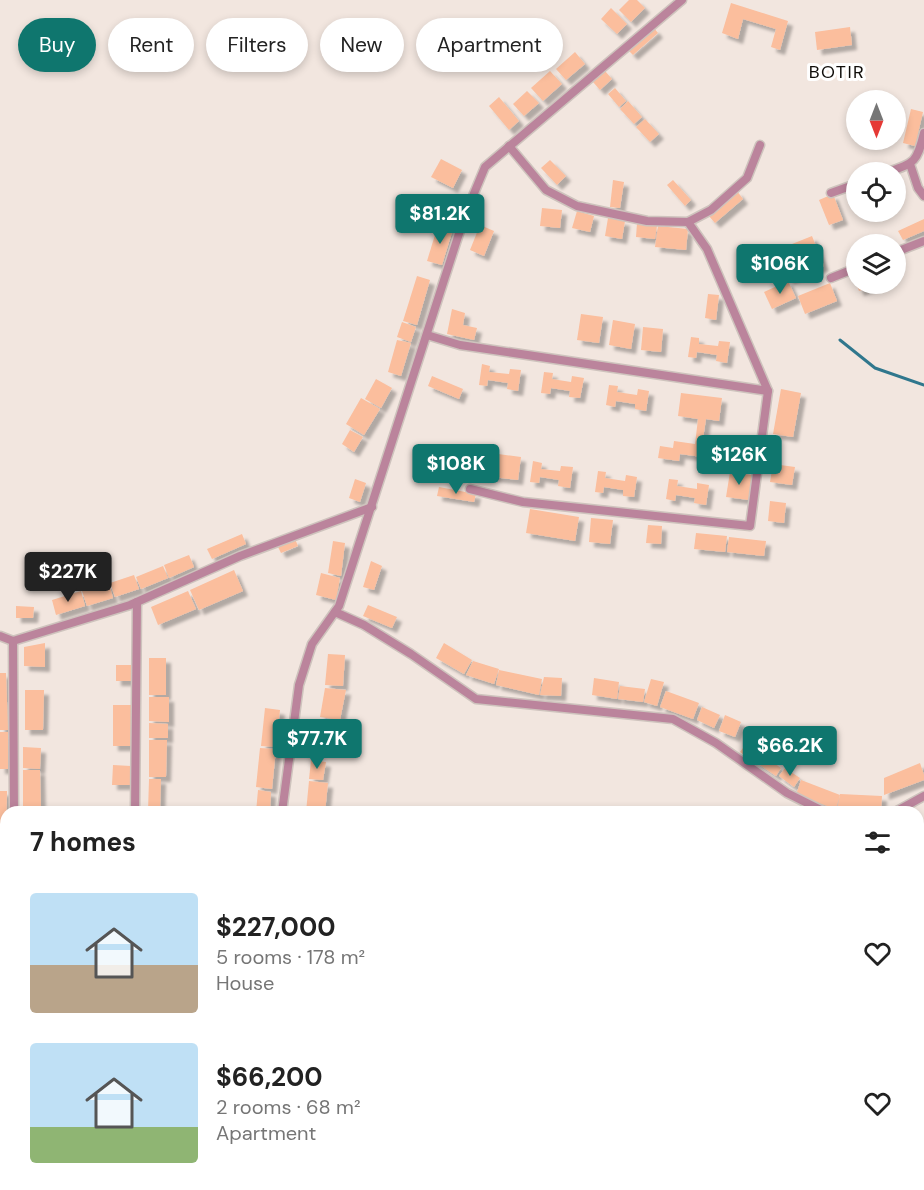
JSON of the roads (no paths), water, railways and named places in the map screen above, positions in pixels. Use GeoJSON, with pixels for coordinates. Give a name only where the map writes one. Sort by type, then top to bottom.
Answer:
{"type":"FeatureCollection","features":[{"type":"Feature","properties":{"kind":"street"},"geometry":{"type":"LineString","coordinates":[[283,806],[299,685],[312,644],[339,606],[465,215],[485,166],[682,0]]}},
{"type":"Feature","properties":{"kind":"street"},"geometry":{"type":"LineString","coordinates":[[906,165],[910,164],[920,151],[924,133]]}},
{"type":"Feature","properties":{"kind":"street"},"geometry":{"type":"LineString","coordinates":[[509,146],[546,190],[577,206],[647,221],[687,222],[711,210],[747,178],[760,146]]}},
{"type":"Feature","properties":{"kind":"street"},"geometry":{"type":"LineString","coordinates":[[910,164],[918,188],[924,196]]}},
{"type":"Feature","properties":{"kind":"street"},"geometry":{"type":"LineString","coordinates":[[831,193],[846,188]]}},
{"type":"Feature","properties":{"kind":"street"},"geometry":{"type":"LineString","coordinates":[[470,489],[523,502],[750,526],[768,391],[707,249],[687,222]]}},
{"type":"Feature","properties":{"kind":"street"},"geometry":{"type":"LineString","coordinates":[[906,248],[924,241]]}},
{"type":"Feature","properties":{"kind":"street"},"geometry":{"type":"LineString","coordinates":[[831,278],[846,272]]}},
{"type":"Feature","properties":{"kind":"street"},"geometry":{"type":"LineString","coordinates":[[427,335],[460,345],[768,391]]}},
{"type":"Feature","properties":{"kind":"street"},"geometry":{"type":"LineString","coordinates":[[0,636],[13,641],[137,602],[240,556],[372,507]]}},
{"type":"Feature","properties":{"kind":"street"},"geometry":{"type":"LineString","coordinates":[[135,806],[137,602]]}},
{"type":"Feature","properties":{"kind":"street"},"geometry":{"type":"LineString","coordinates":[[335,612],[364,625],[402,648],[476,699],[673,719],[716,743],[787,793],[813,806]]}},
{"type":"Feature","properties":{"kind":"street"},"geometry":{"type":"LineString","coordinates":[[13,641],[14,806]]}},
{"type":"Feature","properties":{"kind":"street"},"geometry":{"type":"LineString","coordinates":[[906,806],[924,796]]}},
{"type":"Feature","properties":{"kind":"waterway"},"geometry":{"type":"LineString","coordinates":[[840,340],[875,368],[924,385]]}},
{"type":"Feature","properties":{"kind":"district","name":"BOTIR"},"geometry":{"type":"Point","coordinates":[837,72]}}]}
